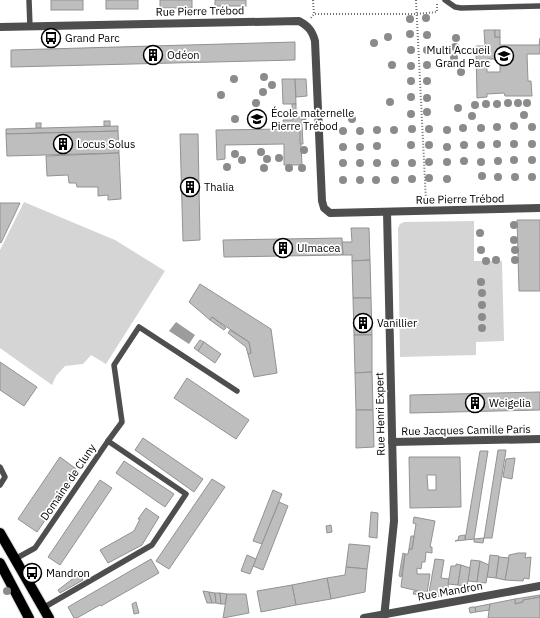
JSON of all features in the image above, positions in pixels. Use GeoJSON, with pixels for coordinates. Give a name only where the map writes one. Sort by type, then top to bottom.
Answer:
{"type":"FeatureCollection","features":[{"type":"Feature","properties":{"kind":"main road"},"geometry":{"type":"LineString","coordinates":[[0,533],[49,618]]}},
{"type":"Feature","properties":{"kind":"main road"},"geometry":{"type":"LineString","coordinates":[[0,563],[29,618]]}},
{"type":"Feature","properties":{"kind":"street","name":"Rue Pierre Trébod"},"geometry":{"type":"LineString","coordinates":[[0,27],[292,20],[306,24],[313,32],[315,41],[322,201],[324,208],[330,212],[339,214],[540,208]]}},
{"type":"Feature","properties":{"kind":"street","name":"Rue Henri Expert"},"geometry":{"type":"LineString","coordinates":[[384,616],[394,521],[387,212]]}},
{"type":"Feature","properties":{"kind":"street","name":"Rue Jacques Camille Paris"},"geometry":{"type":"LineString","coordinates":[[392,442],[540,440]]}},
{"type":"Feature","properties":{"kind":"street","name":"Rue Mandron"},"geometry":{"type":"LineString","coordinates":[[364,618],[384,616],[540,586]]}},
{"type":"Feature","properties":{"kind":"lane"},"geometry":{"type":"LineString","coordinates":[[29,0],[30,27]]}},
{"type":"Feature","properties":{"kind":"lane"},"geometry":{"type":"LineString","coordinates":[[445,0],[455,7],[461,8],[540,6]]}},
{"type":"Feature","properties":{"kind":"lane"},"geometry":{"type":"LineString","coordinates":[[108,441],[122,422],[114,365],[139,327],[237,391]]}},
{"type":"Feature","properties":{"kind":"lane","name":"Domaine de Cluny"},"geometry":{"type":"LineString","coordinates":[[15,559],[35,548],[108,441],[186,494],[152,545],[43,608]]}},
{"type":"Feature","properties":{"kind":"lane"},"geometry":{"type":"LineString","coordinates":[[0,467],[5,477],[0,485]]}},
{"type":"Feature","properties":{"kind":"path"},"geometry":{"type":"LineString","coordinates":[[306,24],[314,14],[313,0]]}},
{"type":"Feature","properties":{"kind":"path"},"geometry":{"type":"LineString","coordinates":[[416,0],[426,211]]}},
{"type":"Feature","properties":{"kind":"path"},"geometry":{"type":"LineString","coordinates":[[314,14],[417,14],[437,12],[438,3],[441,0]]}},
{"type":"Feature","properties":{"kind":"shaded area"},"geometry":{"type":"Polygon","coordinates":[[[24,202],[115,240],[165,271],[106,364],[91,355],[83,364],[65,366],[56,376],[52,385],[0,348],[0,250],[24,202]]]}},
{"type":"Feature","properties":{"kind":"shaded area"},"geometry":{"type":"Polygon","coordinates":[[[474,221],[474,261],[502,261],[504,341],[476,342],[476,355],[400,357],[398,228],[400,224],[404,222],[474,221]]]}},
{"type":"Feature","properties":{"kind":"shaded area"},"geometry":{"type":"Polygon","coordinates":[[[176,322],[195,335],[189,344],[169,331],[176,322]]]}},
{"type":"Feature","properties":{"kind":"building"},"geometry":{"type":"Polygon","coordinates":[[[51,0],[83,0],[83,10],[51,10],[51,0]]]}},
{"type":"Feature","properties":{"kind":"building"},"geometry":{"type":"Polygon","coordinates":[[[106,0],[138,0],[138,9],[106,9],[106,0]]]}},
{"type":"Feature","properties":{"kind":"building"},"geometry":{"type":"Polygon","coordinates":[[[160,0],[192,0],[192,8],[160,8],[160,0]]]}},
{"type":"Feature","properties":{"kind":"building"},"geometry":{"type":"Polygon","coordinates":[[[215,0],[246,0],[246,6],[215,6],[215,0]]]}},
{"type":"Feature","properties":{"kind":"building"},"geometry":{"type":"Polygon","coordinates":[[[484,30],[495,30],[495,37],[500,37],[500,45],[539,45],[540,38],[540,54],[527,54],[528,81],[531,81],[532,96],[505,96],[504,93],[487,94],[487,97],[477,98],[476,46],[485,46],[484,30]],[[487,59],[487,72],[500,72],[500,59],[487,59]]]}},
{"type":"Feature","properties":{"kind":"building"},"geometry":{"type":"Polygon","coordinates":[[[495,30],[500,30],[500,37],[495,37],[495,30]]]}},
{"type":"Feature","properties":{"kind":"building","name":"Odéon"},"geometry":{"type":"Polygon","coordinates":[[[295,42],[295,60],[11,67],[11,50],[295,42]]]}},
{"type":"Feature","properties":{"kind":"building"},"geometry":{"type":"Polygon","coordinates":[[[282,79],[295,79],[296,104],[283,104],[282,79]]]}},
{"type":"Feature","properties":{"kind":"building"},"geometry":{"type":"Polygon","coordinates":[[[295,79],[306,79],[307,96],[296,97],[295,79]]]}},
{"type":"Feature","properties":{"kind":"building"},"geometry":{"type":"Polygon","coordinates":[[[292,104],[296,104],[296,117],[302,117],[302,126],[300,126],[302,165],[284,165],[284,144],[225,145],[225,159],[217,160],[216,130],[284,129],[283,120],[293,120],[292,104]]]}},
{"type":"Feature","properties":{"kind":"building"},"geometry":{"type":"Polygon","coordinates":[[[104,121],[110,121],[110,126],[104,126],[104,121]]]}},
{"type":"Feature","properties":{"kind":"building"},"geometry":{"type":"Polygon","coordinates":[[[36,123],[41,123],[41,128],[36,128],[36,123]]]}},
{"type":"Feature","properties":{"kind":"building"},"geometry":{"type":"Polygon","coordinates":[[[118,126],[118,131],[6,134],[6,129],[118,126]]]}},
{"type":"Feature","properties":{"kind":"building"},"geometry":{"type":"Polygon","coordinates":[[[300,126],[302,126],[303,144],[300,144],[300,126]]]}},
{"type":"Feature","properties":{"kind":"building","name":"Locus Solus"},"geometry":{"type":"Polygon","coordinates":[[[118,131],[119,153],[7,156],[6,134],[118,131]]]}},
{"type":"Feature","properties":{"kind":"building","name":"Thalia"},"geometry":{"type":"Polygon","coordinates":[[[180,134],[198,134],[200,240],[183,241],[180,134]]]}},
{"type":"Feature","properties":{"kind":"building"},"geometry":{"type":"Polygon","coordinates":[[[119,153],[121,199],[108,200],[108,195],[98,196],[98,187],[77,187],[76,183],[69,183],[68,175],[47,176],[46,156],[119,153]]]}},
{"type":"Feature","properties":{"kind":"building"},"geometry":{"type":"Polygon","coordinates":[[[0,203],[20,203],[1,243],[0,242],[0,203]]]}},
{"type":"Feature","properties":{"kind":"building"},"geometry":{"type":"Polygon","coordinates":[[[517,220],[540,220],[540,291],[519,291],[517,220]]]}},
{"type":"Feature","properties":{"kind":"building"},"geometry":{"type":"Polygon","coordinates":[[[351,228],[369,228],[370,260],[352,261],[352,255],[343,255],[342,242],[352,242],[351,228]]]}},
{"type":"Feature","properties":{"kind":"building","name":"Ulmacea"},"geometry":{"type":"Polygon","coordinates":[[[342,238],[343,255],[224,257],[223,240],[342,238]]]}},
{"type":"Feature","properties":{"kind":"building"},"geometry":{"type":"Polygon","coordinates":[[[370,260],[371,298],[353,298],[352,261],[370,260]]]}},
{"type":"Feature","properties":{"kind":"building"},"geometry":{"type":"Polygon","coordinates":[[[200,284],[271,329],[277,373],[254,377],[248,354],[251,353],[249,342],[212,317],[210,320],[189,302],[200,284]]]}},
{"type":"Feature","properties":{"kind":"building","name":"Vanillier"},"geometry":{"type":"Polygon","coordinates":[[[353,298],[371,298],[372,335],[354,335],[353,298]]]}},
{"type":"Feature","properties":{"kind":"building"},"geometry":{"type":"Polygon","coordinates":[[[212,317],[226,328],[224,330],[210,320],[212,317]]]}},
{"type":"Feature","properties":{"kind":"building"},"geometry":{"type":"Polygon","coordinates":[[[230,330],[249,342],[251,353],[248,354],[246,347],[228,333],[230,330]]]}},
{"type":"Feature","properties":{"kind":"building"},"geometry":{"type":"Polygon","coordinates":[[[354,335],[372,335],[372,372],[355,373],[354,335]]]}},
{"type":"Feature","properties":{"kind":"building"},"geometry":{"type":"Polygon","coordinates":[[[200,340],[204,342],[198,351],[194,348],[200,340]]]}},
{"type":"Feature","properties":{"kind":"building"},"geometry":{"type":"Polygon","coordinates":[[[204,342],[221,354],[215,363],[198,351],[204,342]]]}},
{"type":"Feature","properties":{"kind":"building"},"geometry":{"type":"Polygon","coordinates":[[[0,362],[37,387],[24,406],[0,390],[0,362]]]}},
{"type":"Feature","properties":{"kind":"building"},"geometry":{"type":"Polygon","coordinates":[[[372,372],[373,410],[356,410],[355,373],[372,372]]]}},
{"type":"Feature","properties":{"kind":"building"},"geometry":{"type":"Polygon","coordinates":[[[187,378],[249,420],[236,439],[174,398],[187,378]]]}},
{"type":"Feature","properties":{"kind":"building","name":"Weigelia"},"geometry":{"type":"Polygon","coordinates":[[[540,392],[540,410],[410,413],[410,395],[540,392]]]}},
{"type":"Feature","properties":{"kind":"building"},"geometry":{"type":"Polygon","coordinates":[[[356,410],[373,410],[374,447],[356,448],[356,410]]]}},
{"type":"Feature","properties":{"kind":"building"},"geometry":{"type":"Polygon","coordinates":[[[143,438],[203,479],[194,492],[135,450],[143,438]]]}},
{"type":"Feature","properties":{"kind":"building"},"geometry":{"type":"Polygon","coordinates":[[[498,450],[506,450],[492,538],[484,538],[498,450]]]}},
{"type":"Feature","properties":{"kind":"building"},"geometry":{"type":"Polygon","coordinates":[[[480,451],[488,451],[474,539],[465,540],[480,451]]]}},
{"type":"Feature","properties":{"kind":"building"},"geometry":{"type":"Polygon","coordinates":[[[60,457],[79,471],[37,532],[18,519],[60,457]]]}},
{"type":"Feature","properties":{"kind":"building"},"geometry":{"type":"Polygon","coordinates":[[[409,457],[460,457],[461,507],[410,508],[409,457]],[[427,475],[428,490],[436,490],[436,475],[427,475]]]}},
{"type":"Feature","properties":{"kind":"building"},"geometry":{"type":"Polygon","coordinates":[[[515,458],[512,479],[503,477],[506,459],[515,458]]]}},
{"type":"Feature","properties":{"kind":"building"},"geometry":{"type":"Polygon","coordinates":[[[124,461],[174,494],[165,507],[116,473],[124,461]]]}},
{"type":"Feature","properties":{"kind":"building"},"geometry":{"type":"Polygon","coordinates":[[[212,479],[225,487],[169,569],[156,561],[212,479]]]}},
{"type":"Feature","properties":{"kind":"building"},"geometry":{"type":"Polygon","coordinates":[[[100,480],[112,488],[60,565],[48,557],[100,480]]]}},
{"type":"Feature","properties":{"kind":"building"},"geometry":{"type":"Polygon","coordinates":[[[273,490],[282,494],[262,544],[253,541],[273,490]]]}},
{"type":"Feature","properties":{"kind":"building"},"geometry":{"type":"Polygon","coordinates":[[[279,502],[288,506],[263,570],[253,566],[279,502]]]}},
{"type":"Feature","properties":{"kind":"building"},"geometry":{"type":"Polygon","coordinates":[[[146,508],[159,517],[142,545],[108,563],[100,550],[134,531],[140,519],[138,519],[146,508]]]}},
{"type":"Feature","properties":{"kind":"building"},"geometry":{"type":"Polygon","coordinates":[[[371,512],[378,513],[377,538],[369,537],[371,512]]]}},
{"type":"Feature","properties":{"kind":"building"},"geometry":{"type":"Polygon","coordinates":[[[414,517],[435,521],[430,547],[432,547],[432,553],[426,552],[425,562],[422,562],[421,569],[417,568],[417,574],[430,574],[427,593],[401,587],[405,554],[408,554],[409,549],[412,549],[416,524],[413,523],[414,517]]]}},
{"type":"Feature","properties":{"kind":"building"},"geometry":{"type":"Polygon","coordinates":[[[331,525],[332,532],[327,533],[326,526],[331,525]]]}},
{"type":"Feature","properties":{"kind":"building"},"geometry":{"type":"Polygon","coordinates":[[[465,535],[465,540],[455,541],[458,540],[459,536],[465,535]]]}},
{"type":"Feature","properties":{"kind":"building"},"geometry":{"type":"Polygon","coordinates":[[[411,536],[414,536],[412,549],[409,549],[411,536]]]}},
{"type":"Feature","properties":{"kind":"building"},"geometry":{"type":"Polygon","coordinates":[[[484,538],[483,543],[474,542],[474,539],[484,538]]]}},
{"type":"Feature","properties":{"kind":"building"},"geometry":{"type":"Polygon","coordinates":[[[349,544],[370,546],[367,569],[346,567],[349,544]]]}},
{"type":"Feature","properties":{"kind":"building"},"geometry":{"type":"Polygon","coordinates":[[[403,553],[405,554],[401,577],[399,576],[403,553]]]}},
{"type":"Feature","properties":{"kind":"building"},"geometry":{"type":"Polygon","coordinates":[[[526,553],[525,558],[531,557],[529,579],[524,578],[523,581],[505,580],[509,555],[526,553]]]}},
{"type":"Feature","properties":{"kind":"building"},"geometry":{"type":"Polygon","coordinates":[[[247,555],[256,559],[250,574],[241,571],[247,555]]]}},
{"type":"Feature","properties":{"kind":"building"},"geometry":{"type":"Polygon","coordinates":[[[490,555],[499,556],[496,578],[487,577],[490,555]]]}},
{"type":"Feature","properties":{"kind":"building"},"geometry":{"type":"Polygon","coordinates":[[[499,557],[509,558],[505,580],[496,578],[499,557]]]}},
{"type":"Feature","properties":{"kind":"building"},"geometry":{"type":"Polygon","coordinates":[[[151,559],[159,573],[101,606],[100,605],[77,618],[74,618],[68,607],[151,559]]]}},
{"type":"Feature","properties":{"kind":"building"},"geometry":{"type":"Polygon","coordinates":[[[435,559],[444,560],[441,578],[449,579],[447,595],[428,598],[435,559]]]}},
{"type":"Feature","properties":{"kind":"building"},"geometry":{"type":"Polygon","coordinates":[[[471,560],[480,561],[477,582],[468,581],[471,560]]]}},
{"type":"Feature","properties":{"kind":"building"},"geometry":{"type":"Polygon","coordinates":[[[480,561],[489,565],[486,583],[477,582],[480,561]]]}},
{"type":"Feature","properties":{"kind":"building"},"geometry":{"type":"Polygon","coordinates":[[[456,564],[461,565],[458,585],[448,584],[451,566],[456,566],[456,564]]]}},
{"type":"Feature","properties":{"kind":"building"},"geometry":{"type":"Polygon","coordinates":[[[461,565],[470,568],[467,587],[458,585],[461,565]]]}},
{"type":"Feature","properties":{"kind":"building"},"geometry":{"type":"Polygon","coordinates":[[[346,567],[367,569],[365,592],[331,599],[327,578],[345,575],[346,567]]]}},
{"type":"Feature","properties":{"kind":"building"},"geometry":{"type":"Polygon","coordinates":[[[79,574],[83,580],[60,593],[58,590],[79,574]]]}},
{"type":"Feature","properties":{"kind":"building"},"geometry":{"type":"Polygon","coordinates":[[[327,578],[331,599],[296,605],[292,585],[327,578]]]}},
{"type":"Feature","properties":{"kind":"building"},"geometry":{"type":"Polygon","coordinates":[[[292,585],[296,605],[261,612],[257,591],[292,585]]]}},
{"type":"Feature","properties":{"kind":"building"},"geometry":{"type":"Polygon","coordinates":[[[203,591],[209,592],[212,603],[207,603],[203,591]]]}},
{"type":"Feature","properties":{"kind":"building"},"geometry":{"type":"Polygon","coordinates":[[[414,591],[427,593],[426,595],[413,594],[414,591]]]}},
{"type":"Feature","properties":{"kind":"building"},"geometry":{"type":"Polygon","coordinates":[[[209,592],[215,593],[216,603],[212,603],[209,592]]]}},
{"type":"Feature","properties":{"kind":"building"},"geometry":{"type":"Polygon","coordinates":[[[215,593],[220,593],[221,604],[216,603],[215,593]]]}},
{"type":"Feature","properties":{"kind":"building"},"geometry":{"type":"Polygon","coordinates":[[[220,593],[227,594],[225,604],[221,604],[220,593]]]}},
{"type":"Feature","properties":{"kind":"building"},"geometry":{"type":"Polygon","coordinates":[[[227,594],[246,594],[249,613],[223,618],[227,594]]]}},
{"type":"Feature","properties":{"kind":"building"},"geometry":{"type":"Polygon","coordinates":[[[540,595],[540,597],[523,600],[523,602],[515,604],[515,599],[540,595]]]}},
{"type":"Feature","properties":{"kind":"building"},"geometry":{"type":"Polygon","coordinates":[[[540,597],[540,618],[488,618],[490,604],[515,599],[515,604],[523,602],[523,600],[540,597]]]}},
{"type":"Feature","properties":{"kind":"building"},"geometry":{"type":"Polygon","coordinates":[[[136,602],[139,613],[134,614],[132,604],[136,602]]]}},
{"type":"Feature","properties":{"kind":"building"},"geometry":{"type":"Polygon","coordinates":[[[490,604],[489,610],[476,612],[475,607],[490,604]]]}},
{"type":"Feature","properties":{"kind":"building"},"geometry":{"type":"Polygon","coordinates":[[[475,607],[476,612],[470,613],[469,608],[475,607]]]}},
{"type":"Feature","properties":{"kind":"place","name":"Grand Parc"},"geometry":{"type":"Point","coordinates":[51,38]}},
{"type":"Feature","properties":{"kind":"place","name":"Odéon"},"geometry":{"type":"Point","coordinates":[153,55]}},
{"type":"Feature","properties":{"kind":"place","name":"Multi Accueil Grand Parc"},"geometry":{"type":"Point","coordinates":[504,56]}},
{"type":"Feature","properties":{"kind":"place","name":"École maternelle Pierre Trébod"},"geometry":{"type":"Point","coordinates":[257,119]}},
{"type":"Feature","properties":{"kind":"place","name":"Locus Solus"},"geometry":{"type":"Point","coordinates":[63,144]}},
{"type":"Feature","properties":{"kind":"place","name":"Thalia"},"geometry":{"type":"Point","coordinates":[190,187]}},
{"type":"Feature","properties":{"kind":"place","name":"Ulmacea"},"geometry":{"type":"Point","coordinates":[283,248]}},
{"type":"Feature","properties":{"kind":"place","name":"Vanillier"},"geometry":{"type":"Point","coordinates":[363,323]}},
{"type":"Feature","properties":{"kind":"place","name":"Weigelia"},"geometry":{"type":"Point","coordinates":[475,403]}},
{"type":"Feature","properties":{"kind":"place","name":"Mandron"},"geometry":{"type":"Point","coordinates":[32,573]}}]}
